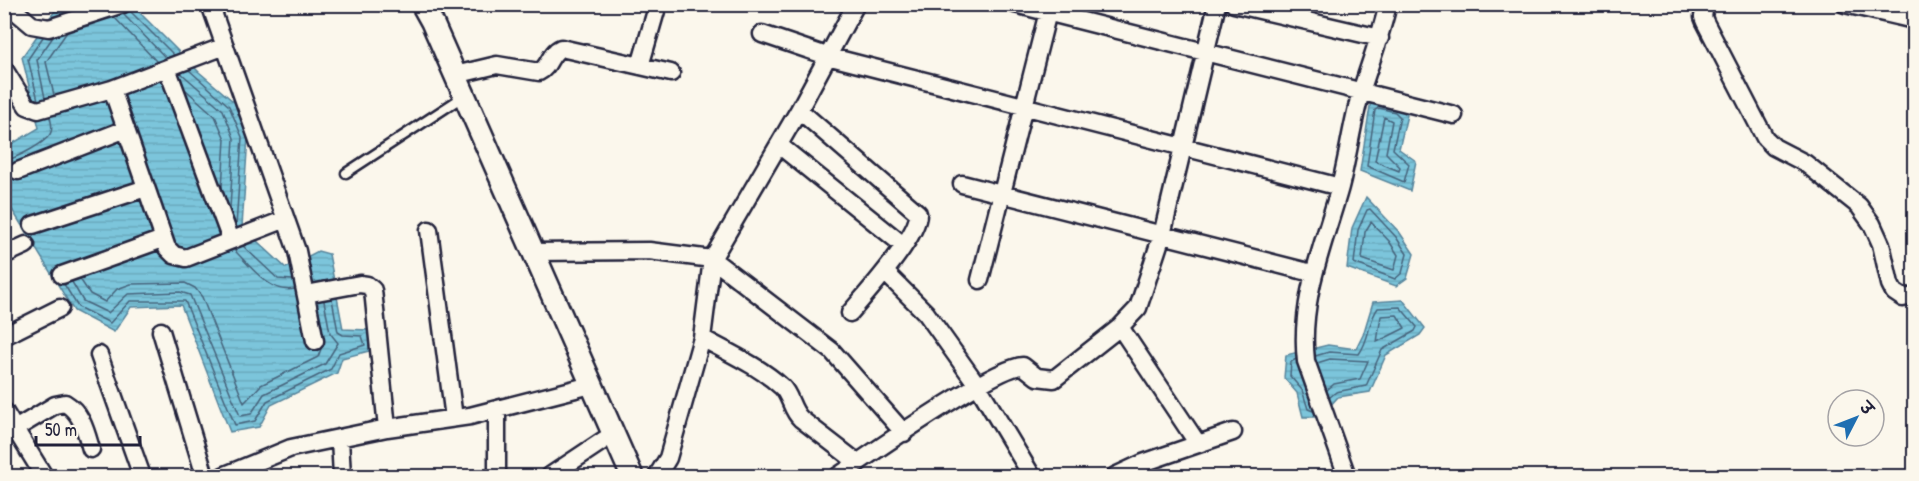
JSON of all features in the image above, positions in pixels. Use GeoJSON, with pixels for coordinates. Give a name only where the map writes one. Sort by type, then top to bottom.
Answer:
{"type":"FeatureCollection","features":[{"type":"Feature","properties":{"kind":"street"},"geometry":{"type":"LineString","coordinates":[[7,4],[21,19],[32,25],[49,28],[123,4]]}},
{"type":"Feature","properties":{"kind":"street"},"geometry":{"type":"LineString","coordinates":[[210,4],[297,251],[315,341]]}},
{"type":"Feature","properties":{"kind":"street"},"geometry":{"type":"LineString","coordinates":[[422,4],[632,477]]}},
{"type":"Feature","properties":{"kind":"street"},"geometry":{"type":"LineString","coordinates":[[640,66],[658,4]]}},
{"type":"Feature","properties":{"kind":"street"},"geometry":{"type":"LineString","coordinates":[[657,477],[668,458],[702,338],[712,259],[799,110],[856,4]]}},
{"type":"Feature","properties":{"kind":"street"},"geometry":{"type":"LineString","coordinates":[[1015,4],[1050,9],[1205,54],[1454,115]]}},
{"type":"Feature","properties":{"kind":"street"},"geometry":{"type":"LineString","coordinates":[[838,477],[978,386],[1018,366],[1023,366],[1042,380],[1054,380],[1120,327],[1138,308],[1162,235],[1217,4]]}},
{"type":"Feature","properties":{"kind":"street"},"geometry":{"type":"LineString","coordinates":[[1234,4],[1380,38]]}},
{"type":"Feature","properties":{"kind":"street"},"geometry":{"type":"LineString","coordinates":[[1347,477],[1306,361],[1304,343],[1312,273],[1340,187],[1361,92],[1380,38],[1388,4]]}},
{"type":"Feature","properties":{"kind":"street"},"geometry":{"type":"LineString","coordinates":[[1706,4],[1703,17],[1705,22],[1765,138],[1774,147],[1813,169],[1859,206],[1872,224],[1894,292],[1903,298],[1914,296]]}},
{"type":"Feature","properties":{"kind":"street"},"geometry":{"type":"LineString","coordinates":[[1845,4],[1914,20]]}},
{"type":"Feature","properties":{"kind":"street"},"geometry":{"type":"LineString","coordinates":[[980,280],[1023,106],[1050,9]]}},
{"type":"Feature","properties":{"kind":"street"},"geometry":{"type":"LineString","coordinates":[[762,34],[827,56],[1340,187]]}},
{"type":"Feature","properties":{"kind":"street"},"geometry":{"type":"LineString","coordinates":[[4,69],[33,111],[112,89],[225,46]]}},
{"type":"Feature","properties":{"kind":"street"},"geometry":{"type":"LineString","coordinates":[[455,75],[497,64],[539,72],[547,66],[552,54],[561,48],[671,74]]}},
{"type":"Feature","properties":{"kind":"street"},"geometry":{"type":"LineString","coordinates":[[167,68],[231,240]]}},
{"type":"Feature","properties":{"kind":"street"},"geometry":{"type":"LineString","coordinates":[[112,89],[163,239],[167,248],[174,255],[186,258],[286,219]]}},
{"type":"Feature","properties":{"kind":"street"},"geometry":{"type":"LineString","coordinates":[[799,110],[914,208],[918,220],[885,272],[850,313]]}},
{"type":"Feature","properties":{"kind":"street"},"geometry":{"type":"LineString","coordinates":[[18,171],[126,129]]}},
{"type":"Feature","properties":{"kind":"street"},"geometry":{"type":"LineString","coordinates":[[779,145],[903,245]]}},
{"type":"Feature","properties":{"kind":"street"},"geometry":{"type":"LineString","coordinates":[[962,184],[1312,273]]}},
{"type":"Feature","properties":{"kind":"street"},"geometry":{"type":"LineString","coordinates":[[33,225],[146,188]]}},
{"type":"Feature","properties":{"kind":"street"},"geometry":{"type":"LineString","coordinates":[[429,230],[454,418]]}},
{"type":"Feature","properties":{"kind":"street"},"geometry":{"type":"LineString","coordinates":[[62,275],[163,239]]}},
{"type":"Feature","properties":{"kind":"street"},"geometry":{"type":"LineString","coordinates":[[4,255],[26,245]]}},
{"type":"Feature","properties":{"kind":"street"},"geometry":{"type":"LineString","coordinates":[[531,252],[648,251],[712,259],[832,351],[904,434]]}},
{"type":"Feature","properties":{"kind":"street"},"geometry":{"type":"LineString","coordinates":[[885,272],[926,313],[978,386],[1032,477]]}},
{"type":"Feature","properties":{"kind":"street"},"geometry":{"type":"LineString","coordinates":[[306,294],[360,284],[367,285],[373,290],[387,428]]}},
{"type":"Feature","properties":{"kind":"street"},"geometry":{"type":"LineString","coordinates":[[4,336],[60,308]]}},
{"type":"Feature","properties":{"kind":"street"},"geometry":{"type":"LineString","coordinates":[[1120,327],[1198,444]]}},
{"type":"Feature","properties":{"kind":"street"},"geometry":{"type":"LineString","coordinates":[[162,331],[205,477]]}},
{"type":"Feature","properties":{"kind":"street"},"geometry":{"type":"LineString","coordinates":[[702,338],[763,372],[784,389],[794,412],[801,419],[858,463]]}},
{"type":"Feature","properties":{"kind":"street"},"geometry":{"type":"LineString","coordinates":[[99,355],[142,477]]}},
{"type":"Feature","properties":{"kind":"street"},"geometry":{"type":"LineString","coordinates":[[223,477],[291,448],[497,409],[591,385]]}},
{"type":"Feature","properties":{"kind":"street"},"geometry":{"type":"LineString","coordinates":[[44,477],[8,418],[65,403],[77,413],[83,423],[90,449]]}},
{"type":"Feature","properties":{"kind":"street"},"geometry":{"type":"LineString","coordinates":[[497,409],[497,477]]}},
{"type":"Feature","properties":{"kind":"street"},"geometry":{"type":"LineString","coordinates":[[1115,477],[1144,470],[1198,444],[1233,432]]}},
{"type":"Feature","properties":{"kind":"street"},"geometry":{"type":"LineString","coordinates":[[550,477],[613,434]]}},
{"type":"Feature","properties":{"kind":"street"},"geometry":{"type":"LineString","coordinates":[[340,440],[342,477]]}},
{"type":"Feature","properties":{"kind":"lane"},"geometry":{"type":"LineString","coordinates":[[346,173],[464,96]]}},
{"type":"Feature","properties":{"kind":"water"},"geometry":{"type":"Polygon","coordinates":[[[59,5],[132,5],[199,72],[234,102],[248,136],[242,227],[286,268],[318,251],[329,254],[343,329],[368,330],[373,350],[342,358],[337,373],[271,405],[259,427],[230,432],[181,305],[131,307],[114,332],[74,311],[5,198],[5,148],[39,128],[22,57],[59,5]]]}},
{"type":"Feature","properties":{"kind":"water"},"geometry":{"type":"Polygon","coordinates":[[[1371,100],[1398,106],[1407,115],[1399,149],[1416,161],[1410,191],[1360,171],[1371,100]]]}},
{"type":"Feature","properties":{"kind":"water"},"geometry":{"type":"Polygon","coordinates":[[[1366,197],[1400,233],[1414,254],[1407,278],[1396,286],[1347,268],[1352,228],[1366,197]]]}},
{"type":"Feature","properties":{"kind":"water"},"geometry":{"type":"Polygon","coordinates":[[[1403,300],[1425,328],[1420,335],[1386,355],[1370,392],[1338,397],[1320,417],[1303,417],[1297,393],[1284,378],[1286,355],[1328,345],[1356,349],[1363,335],[1373,302],[1403,300]]]}}]}
